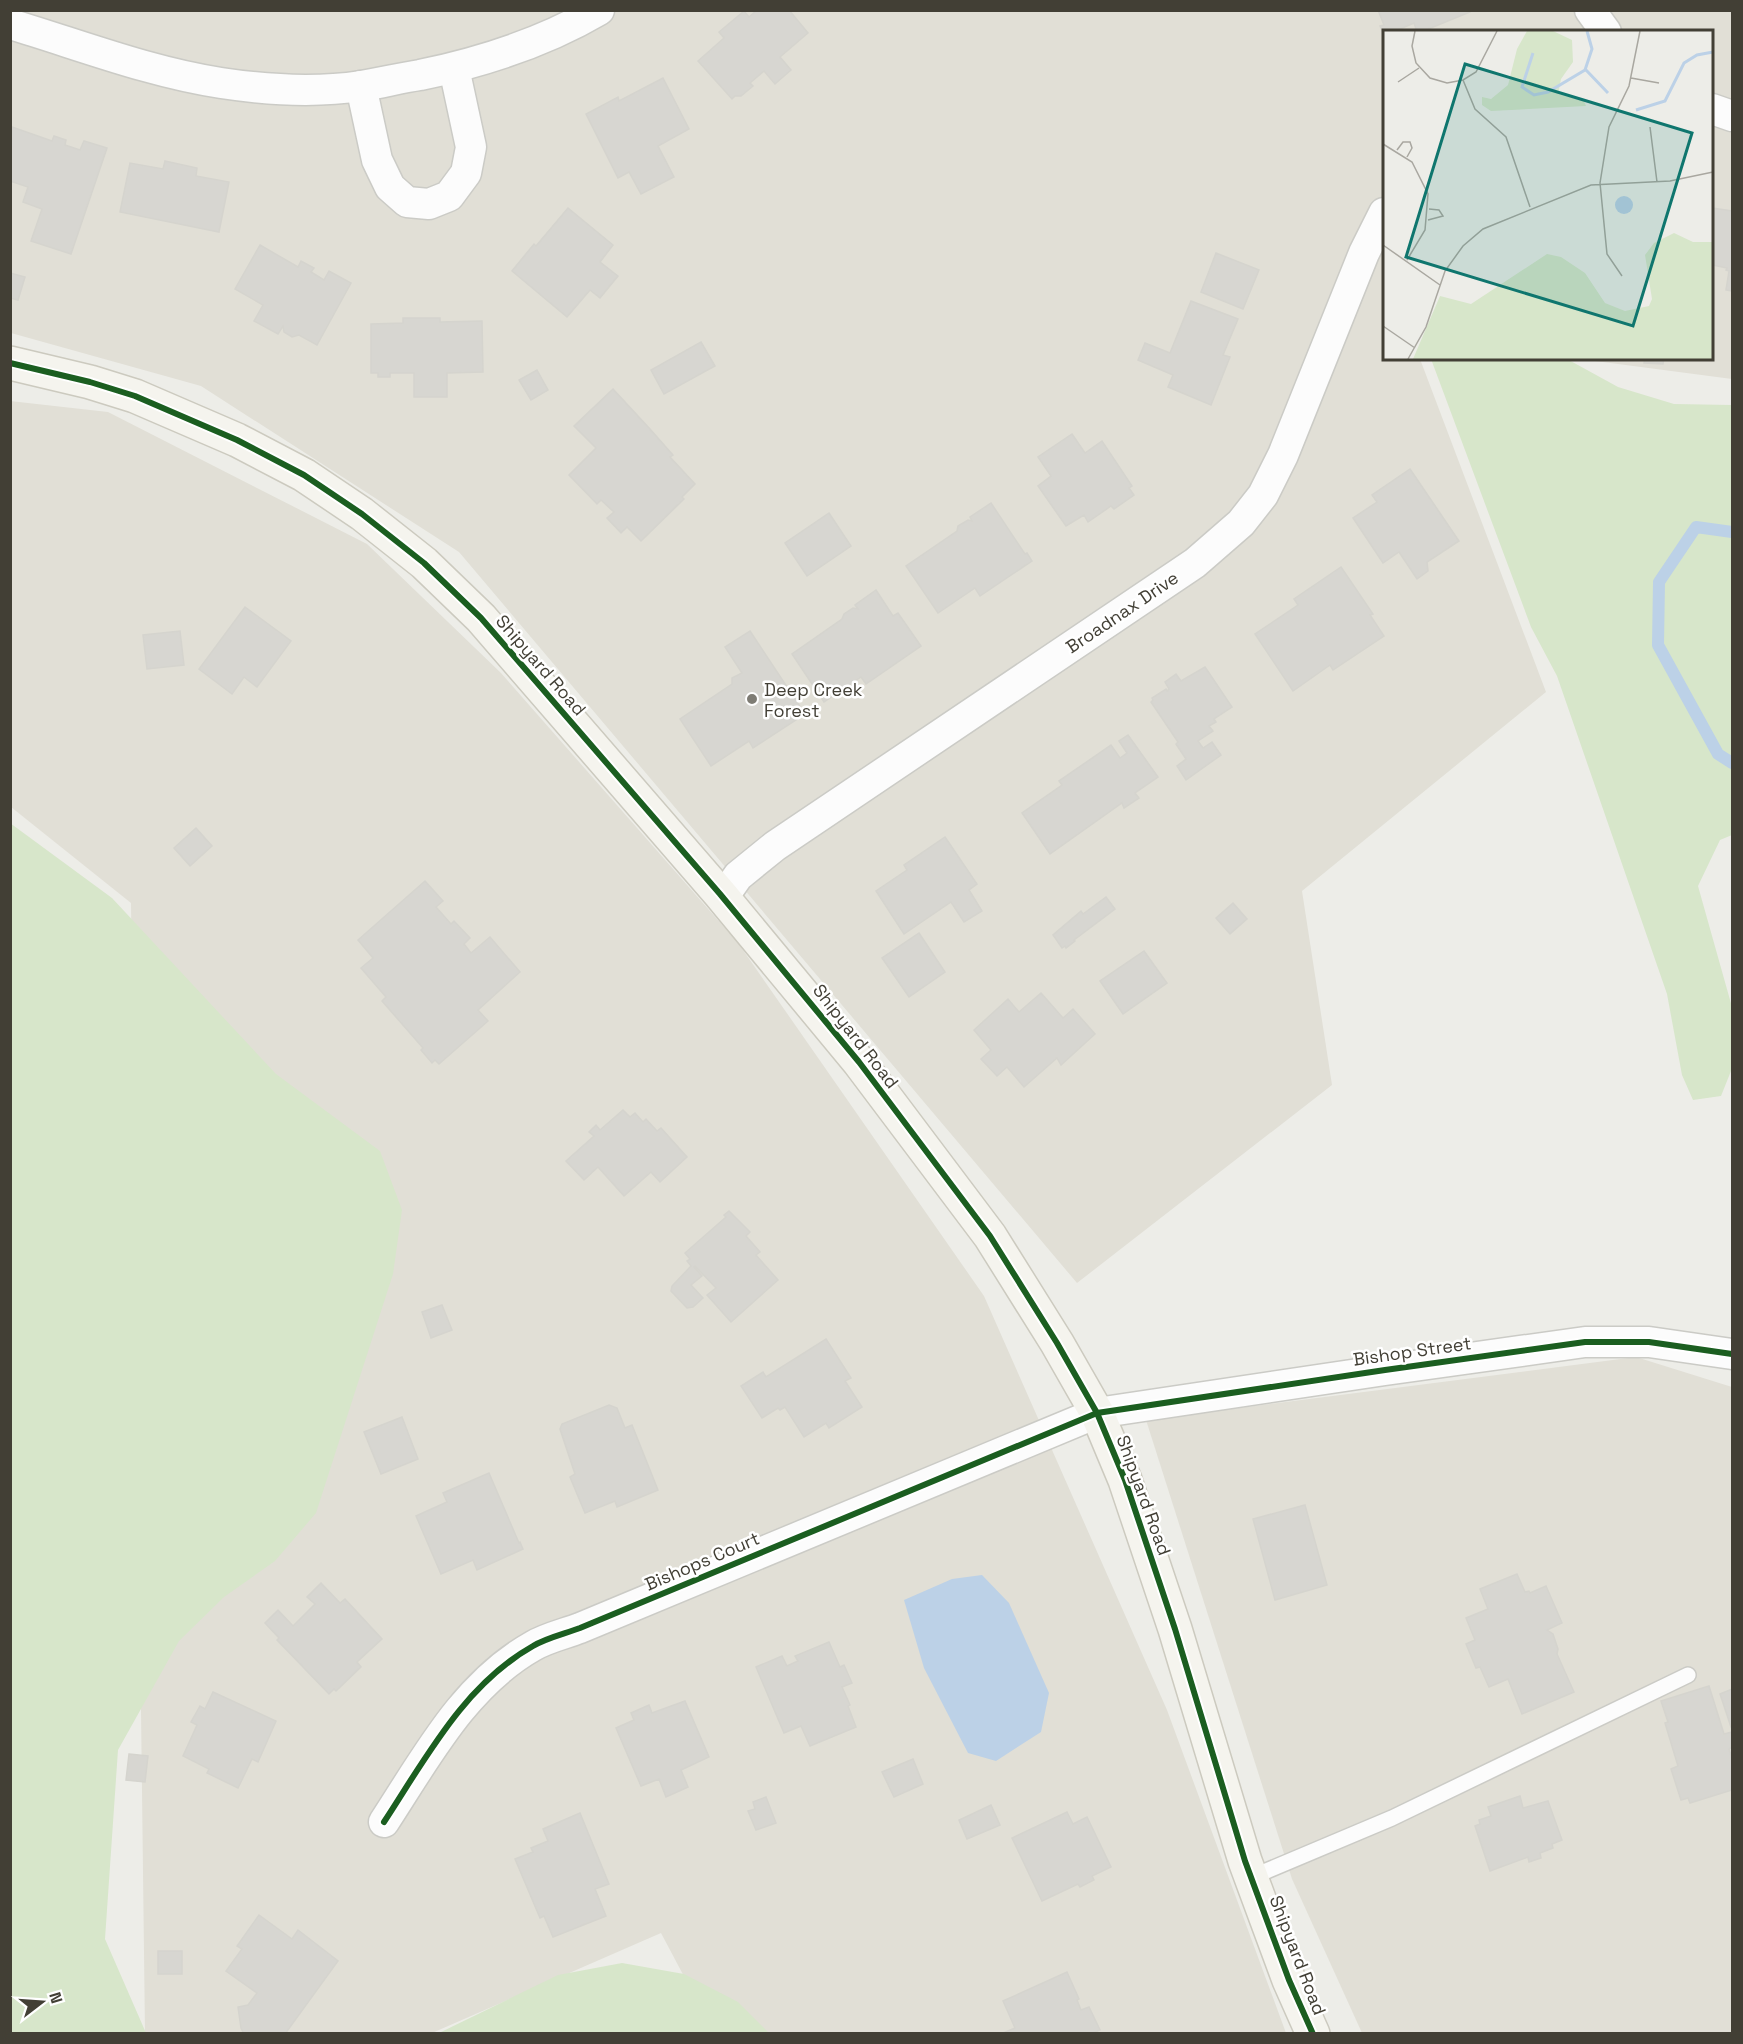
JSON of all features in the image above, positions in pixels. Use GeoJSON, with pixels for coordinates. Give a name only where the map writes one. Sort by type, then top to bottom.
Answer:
{"type":"FeatureCollection","features":[{"type":"Feature","properties":{"kind":"street"},"geometry":{"type":"LineString","coordinates":[[10,24],[168,72],[219,83],[272,89],[323,90],[361,86],[482,61],[530,44],[577,23],[599,10]]}},
{"type":"Feature","properties":{"kind":"street"},"geometry":{"type":"LineString","coordinates":[[361,86],[377,160],[390,187],[407,202],[429,204],[448,196],[466,174],[471,147],[454,68]]}},
{"type":"Feature","properties":{"kind":"street"},"geometry":{"type":"LineString","coordinates":[[1713,109],[1732,116]]}},
{"type":"Feature","properties":{"kind":"street","name":"Broadnax Drive"},"geometry":{"type":"LineString","coordinates":[[720,894],[775,846],[1195,563],[1241,523],[1263,495],[1283,455],[1364,253],[1383,215]]}},
{"type":"Feature","properties":{"kind":"street","name":"Shipyard Road"},"geometry":{"type":"LineString","coordinates":[[10,363],[90,381],[135,396],[237,440],[304,475],[362,514],[424,563],[480,618],[720,894],[859,1062],[990,1236],[1057,1343],[1097,1413],[1125,1480],[1176,1629],[1242,1850],[1289,1980],[1313,2034]]}},
{"type":"Feature","properties":{"kind":"street","name":"Bishop Street"},"geometry":{"type":"LineString","coordinates":[[1097,1413],[1373,1371],[1586,1342],[1649,1342],[1732,1354]]}},
{"type":"Feature","properties":{"kind":"street","name":"Bishops Court"},"geometry":{"type":"LineString","coordinates":[[384,1822],[460,1707],[494,1672],[534,1645],[591,1624],[1097,1413]]}},
{"type":"Feature","properties":{"kind":"lane"},"geometry":{"type":"LineString","coordinates":[[1252,1877],[1392,1818],[1688,1675]]}},
{"type":"Feature","properties":{"kind":"shaded area"},"geometry":{"type":"Polygon","coordinates":[[[10,11],[1732,11],[1732,379],[1588,360],[1713,360],[1713,30],[1383,30],[1383,360],[1420,360],[1546,692],[1302,891],[1332,1085],[1077,1283],[459,552],[201,386],[11,333],[10,11]]]}},
{"type":"Feature","properties":{"kind":"shaded area"},"geometry":{"type":"Polygon","coordinates":[[[10,401],[108,412],[367,544],[501,673],[738,943],[984,1296],[1167,1710],[1286,2033],[714,2033],[661,1933],[432,2033],[145,2033],[131,903],[11,807],[10,401]]]}},
{"type":"Feature","properties":{"kind":"shaded area"},"geometry":{"type":"Polygon","coordinates":[[[1636,1357],[1732,1387],[1732,2033],[1362,2033],[1292,1879],[1146,1420],[1636,1357]]]}},
{"type":"Feature","properties":{"kind":"green space"},"geometry":{"type":"Polygon","coordinates":[[[1431,360],[1569,360],[1618,387],[1674,404],[1732,405],[1732,835],[1720,840],[1698,886],[1732,1007],[1731,1071],[1721,1096],[1693,1100],[1682,1075],[1667,994],[1557,676],[1531,627],[1431,360]]]}},
{"type":"Feature","properties":{"kind":"green space"},"geometry":{"type":"Polygon","coordinates":[[[10,823],[112,898],[276,1074],[380,1151],[402,1210],[393,1274],[316,1513],[275,1561],[224,1597],[179,1641],[118,1750],[105,1939],[146,2033],[11,2033],[10,823]]]}},
{"type":"Feature","properties":{"kind":"green space"},"geometry":{"type":"Polygon","coordinates":[[[622,1963],[684,1974],[738,2002],[769,2033],[439,2033],[558,1975],[622,1963]]]}},
{"type":"Feature","properties":{"kind":"water"},"geometry":{"type":"Polygon","coordinates":[[[982,1575],[1009,1603],[1049,1693],[1041,1732],[996,1761],[968,1753],[924,1668],[904,1600],[952,1579],[982,1575]]]}},
{"type":"Feature","properties":{"kind":"building"},"geometry":{"type":"Polygon","coordinates":[[[757,10],[789,10],[808,33],[780,57],[791,70],[775,84],[764,71],[750,83],[753,86],[741,96],[735,96],[732,99],[698,61],[724,38],[719,32],[744,11],[749,17],[757,10]]]}},
{"type":"Feature","properties":{"kind":"building"},"geometry":{"type":"Polygon","coordinates":[[[1378,10],[1470,10],[1470,12],[1426,30],[1416,30],[1414,23],[1398,30],[1383,30],[1383,33],[1380,26],[1384,25],[1378,10]]]}},
{"type":"Feature","properties":{"kind":"building"},"geometry":{"type":"Polygon","coordinates":[[[663,78],[689,129],[658,146],[674,177],[641,194],[629,172],[618,178],[586,114],[618,97],[619,101],[663,78]]]}},
{"type":"Feature","properties":{"kind":"building"},"geometry":{"type":"Polygon","coordinates":[[[12,127],[52,141],[54,136],[66,140],[65,145],[80,150],[84,141],[107,148],[71,254],[31,241],[42,209],[23,202],[28,187],[10,181],[12,127]]]}},
{"type":"Feature","properties":{"kind":"building"},"geometry":{"type":"Polygon","coordinates":[[[165,161],[197,168],[196,176],[229,182],[219,232],[120,212],[130,163],[163,169],[165,161]]]}},
{"type":"Feature","properties":{"kind":"building"},"geometry":{"type":"Polygon","coordinates":[[[568,208],[613,245],[600,262],[618,276],[600,298],[590,290],[567,317],[512,271],[568,208]]]}},
{"type":"Feature","properties":{"kind":"building"},"geometry":{"type":"Polygon","coordinates":[[[1713,208],[1732,211],[1732,291],[1726,290],[1729,271],[1726,270],[1727,268],[1713,265],[1713,208]]]}},
{"type":"Feature","properties":{"kind":"building"},"geometry":{"type":"Polygon","coordinates":[[[260,245],[298,267],[301,261],[314,268],[311,272],[324,280],[329,271],[351,283],[317,345],[299,335],[292,337],[284,332],[283,326],[278,334],[254,321],[263,305],[235,289],[260,245]]]}},
{"type":"Feature","properties":{"kind":"building"},"geometry":{"type":"Polygon","coordinates":[[[1216,253],[1259,270],[1243,309],[1201,292],[1216,253]]]}},
{"type":"Feature","properties":{"kind":"building"},"geometry":{"type":"Polygon","coordinates":[[[10,273],[25,277],[18,300],[10,298],[10,273]]]}},
{"type":"Feature","properties":{"kind":"building"},"geometry":{"type":"Polygon","coordinates":[[[1191,301],[1238,319],[1223,355],[1230,357],[1211,405],[1168,387],[1173,375],[1138,360],[1145,343],[1170,353],[1191,301]]]}},
{"type":"Feature","properties":{"kind":"building"},"geometry":{"type":"Polygon","coordinates":[[[403,318],[440,318],[440,322],[482,321],[483,372],[447,373],[447,397],[414,397],[414,373],[390,373],[390,377],[378,377],[378,373],[371,373],[371,324],[403,323],[403,318]]]}},
{"type":"Feature","properties":{"kind":"building"},"geometry":{"type":"Polygon","coordinates":[[[701,342],[715,366],[664,394],[651,370],[701,342]]]}},
{"type":"Feature","properties":{"kind":"building"},"geometry":{"type":"Polygon","coordinates":[[[1645,360],[1664,360],[1663,364],[1644,363],[1645,360]]]}},
{"type":"Feature","properties":{"kind":"building"},"geometry":{"type":"Polygon","coordinates":[[[537,370],[548,390],[531,400],[519,380],[537,370]]]}},
{"type":"Feature","properties":{"kind":"building"},"geometry":{"type":"Polygon","coordinates":[[[613,389],[673,455],[670,457],[695,484],[682,497],[684,499],[641,541],[627,527],[621,533],[607,518],[614,512],[601,500],[597,504],[569,475],[596,448],[574,426],[613,389]]]}},
{"type":"Feature","properties":{"kind":"building"},"geometry":{"type":"Polygon","coordinates":[[[1072,434],[1085,453],[1102,441],[1132,486],[1129,488],[1134,495],[1114,509],[1111,506],[1088,522],[1084,515],[1066,526],[1038,486],[1051,476],[1038,457],[1072,434]]]}},
{"type":"Feature","properties":{"kind":"building"},"geometry":{"type":"Polygon","coordinates":[[[1410,469],[1459,541],[1427,562],[1428,571],[1417,579],[1399,552],[1383,563],[1353,518],[1377,502],[1372,495],[1410,469]]]}},
{"type":"Feature","properties":{"kind":"building"},"geometry":{"type":"Polygon","coordinates":[[[991,503],[1032,561],[980,596],[975,588],[938,613],[906,566],[957,531],[958,526],[968,520],[972,521],[970,517],[991,503]]]}},
{"type":"Feature","properties":{"kind":"building"},"geometry":{"type":"Polygon","coordinates":[[[829,513],[851,546],[807,576],[785,543],[829,513]]]}},
{"type":"Feature","properties":{"kind":"building"},"geometry":{"type":"Polygon","coordinates":[[[1341,567],[1373,614],[1370,615],[1384,636],[1333,670],[1330,665],[1293,691],[1255,634],[1298,605],[1294,599],[1341,567]]]}},
{"type":"Feature","properties":{"kind":"building"},"geometry":{"type":"Polygon","coordinates":[[[876,590],[893,616],[898,613],[921,646],[866,684],[861,677],[824,702],[792,654],[842,619],[844,614],[853,608],[858,609],[855,605],[876,590]]]}},
{"type":"Feature","properties":{"kind":"building"},"geometry":{"type":"Polygon","coordinates":[[[245,607],[291,641],[257,687],[244,677],[232,694],[199,669],[245,607]]]}},
{"type":"Feature","properties":{"kind":"building"},"geometry":{"type":"Polygon","coordinates":[[[180,631],[184,665],[147,669],[143,635],[180,631]]]}},
{"type":"Feature","properties":{"kind":"building","name":"Deep Creek Forest"},"geometry":{"type":"Polygon","coordinates":[[[750,631],[805,714],[753,748],[749,741],[711,766],[680,719],[732,684],[732,678],[742,673],[725,647],[750,631]]]}},
{"type":"Feature","properties":{"kind":"building"},"geometry":{"type":"Polygon","coordinates":[[[1205,667],[1232,707],[1214,719],[1216,722],[1209,726],[1213,731],[1198,741],[1203,748],[1212,742],[1221,755],[1186,780],[1177,766],[1186,759],[1176,744],[1178,742],[1151,702],[1152,698],[1169,689],[1165,682],[1176,674],[1181,681],[1205,667]]]}},
{"type":"Feature","properties":{"kind":"building"},"geometry":{"type":"Polygon","coordinates":[[[1128,735],[1158,777],[1135,793],[1139,798],[1124,808],[1122,803],[1050,854],[1022,813],[1062,785],[1059,781],[1111,745],[1120,758],[1127,753],[1119,741],[1128,735]]]}},
{"type":"Feature","properties":{"kind":"building"},"geometry":{"type":"Polygon","coordinates":[[[196,828],[212,846],[190,866],[174,848],[196,828]]]}},
{"type":"Feature","properties":{"kind":"building"},"geometry":{"type":"Polygon","coordinates":[[[945,837],[977,884],[969,890],[982,911],[964,922],[951,902],[904,934],[876,891],[907,870],[904,865],[945,837]]]}},
{"type":"Feature","properties":{"kind":"building"},"geometry":{"type":"Polygon","coordinates":[[[425,881],[443,901],[436,907],[451,924],[454,921],[470,938],[464,944],[471,953],[490,937],[520,972],[478,1010],[488,1021],[439,1064],[435,1060],[432,1063],[421,1050],[423,1048],[382,1001],[386,997],[361,968],[373,958],[358,940],[425,881]]]}},
{"type":"Feature","properties":{"kind":"building"},"geometry":{"type":"Polygon","coordinates":[[[1106,897],[1115,909],[1066,948],[1065,946],[1062,948],[1053,935],[1081,911],[1083,914],[1106,897]]]}},
{"type":"Feature","properties":{"kind":"building"},"geometry":{"type":"Polygon","coordinates":[[[1233,903],[1247,919],[1230,934],[1216,918],[1233,903]]]}},
{"type":"Feature","properties":{"kind":"building"},"geometry":{"type":"Polygon","coordinates":[[[919,933],[945,972],[909,997],[882,958],[919,933]]]}},
{"type":"Feature","properties":{"kind":"building"},"geometry":{"type":"Polygon","coordinates":[[[1144,951],[1167,983],[1123,1014],[1100,981],[1144,951]]]}},
{"type":"Feature","properties":{"kind":"building"},"geometry":{"type":"Polygon","coordinates":[[[1041,993],[1063,1018],[1073,1009],[1095,1034],[1061,1065],[1057,1058],[1024,1087],[1007,1067],[997,1076],[981,1059],[991,1050],[974,1030],[1008,999],[1019,1012],[1041,993]]]}},
{"type":"Feature","properties":{"kind":"building"},"geometry":{"type":"Polygon","coordinates":[[[623,1110],[630,1117],[635,1113],[643,1122],[646,1119],[657,1131],[661,1128],[687,1157],[660,1182],[651,1172],[624,1196],[598,1167],[584,1180],[566,1161],[594,1136],[589,1132],[596,1125],[600,1130],[623,1110]]]}},
{"type":"Feature","properties":{"kind":"building"},"geometry":{"type":"Polygon","coordinates":[[[729,1211],[750,1232],[746,1236],[760,1252],[756,1255],[778,1280],[731,1322],[707,1295],[716,1288],[695,1266],[702,1276],[691,1285],[703,1298],[693,1307],[687,1308],[671,1291],[672,1286],[691,1266],[687,1261],[690,1259],[685,1253],[726,1217],[724,1215],[729,1211]]]}},
{"type":"Feature","properties":{"kind":"building"},"geometry":{"type":"Polygon","coordinates":[[[442,1305],[452,1330],[431,1338],[422,1312],[442,1305]]]}},
{"type":"Feature","properties":{"kind":"building"},"geometry":{"type":"Polygon","coordinates":[[[826,1339],[851,1378],[845,1381],[862,1407],[829,1428],[826,1423],[804,1437],[785,1407],[780,1410],[778,1408],[762,1418],[741,1386],[763,1372],[766,1377],[826,1339]]]}},
{"type":"Feature","properties":{"kind":"building"},"geometry":{"type":"Polygon","coordinates":[[[609,1405],[617,1408],[625,1428],[632,1425],[658,1490],[617,1507],[615,1501],[585,1513],[570,1477],[575,1474],[560,1429],[562,1424],[609,1405]]]}},
{"type":"Feature","properties":{"kind":"building"},"geometry":{"type":"Polygon","coordinates":[[[402,1417],[418,1459],[381,1474],[364,1432],[402,1417]]]}},
{"type":"Feature","properties":{"kind":"building"},"geometry":{"type":"Polygon","coordinates":[[[489,1473],[523,1549],[477,1570],[473,1560],[441,1574],[416,1516],[447,1502],[443,1493],[489,1473]]]}},
{"type":"Feature","properties":{"kind":"building"},"geometry":{"type":"Polygon","coordinates":[[[1305,1505],[1327,1585],[1275,1600],[1253,1519],[1305,1505]]]}},
{"type":"Feature","properties":{"kind":"building"},"geometry":{"type":"Polygon","coordinates":[[[1517,1574],[1525,1592],[1530,1593],[1546,1586],[1562,1623],[1547,1630],[1553,1634],[1558,1649],[1557,1654],[1574,1692],[1522,1714],[1508,1679],[1489,1687],[1480,1667],[1476,1668],[1466,1644],[1475,1640],[1466,1618],[1488,1609],[1480,1589],[1517,1574]]]}},
{"type":"Feature","properties":{"kind":"building"},"geometry":{"type":"Polygon","coordinates":[[[321,1583],[340,1603],[345,1599],[382,1639],[357,1662],[361,1667],[336,1691],[334,1689],[329,1694],[277,1640],[279,1638],[265,1623],[278,1610],[293,1626],[315,1604],[307,1597],[321,1583]]]}},
{"type":"Feature","properties":{"kind":"building"},"geometry":{"type":"Polygon","coordinates":[[[829,1642],[840,1667],[844,1665],[852,1683],[842,1687],[856,1727],[810,1746],[801,1726],[784,1733],[756,1667],[782,1656],[787,1666],[798,1661],[795,1656],[829,1642]]]}},
{"type":"Feature","properties":{"kind":"building"},"geometry":{"type":"Polygon","coordinates":[[[1709,1686],[1724,1734],[1732,1732],[1732,1747],[1729,1749],[1732,1758],[1732,1790],[1690,1803],[1688,1798],[1681,1800],[1671,1769],[1678,1766],[1661,1701],[1709,1686]]]}},
{"type":"Feature","properties":{"kind":"building"},"geometry":{"type":"Polygon","coordinates":[[[1732,1689],[1732,1726],[1731,1727],[1720,1694],[1732,1689]]]}},
{"type":"Feature","properties":{"kind":"building"},"geometry":{"type":"Polygon","coordinates":[[[213,1692],[276,1721],[258,1762],[252,1759],[238,1788],[207,1773],[209,1769],[183,1756],[197,1725],[191,1722],[200,1706],[205,1709],[213,1692]]]}},
{"type":"Feature","properties":{"kind":"building"},"geometry":{"type":"Polygon","coordinates":[[[685,1701],[709,1757],[681,1770],[688,1787],[666,1797],[659,1779],[641,1786],[616,1728],[634,1720],[631,1713],[649,1705],[652,1713],[685,1701]]]}},
{"type":"Feature","properties":{"kind":"building"},"geometry":{"type":"Polygon","coordinates":[[[129,1754],[148,1756],[145,1782],[126,1780],[129,1754]]]}},
{"type":"Feature","properties":{"kind":"building"},"geometry":{"type":"Polygon","coordinates":[[[913,1759],[923,1784],[894,1797],[882,1772],[913,1759]]]}},
{"type":"Feature","properties":{"kind":"building"},"geometry":{"type":"Polygon","coordinates":[[[1520,1796],[1523,1808],[1548,1801],[1562,1840],[1552,1844],[1553,1848],[1540,1853],[1541,1858],[1529,1862],[1528,1857],[1490,1871],[1475,1826],[1480,1824],[1479,1820],[1491,1816],[1488,1807],[1520,1796]]]}},
{"type":"Feature","properties":{"kind":"building"},"geometry":{"type":"Polygon","coordinates":[[[766,1797],[776,1823],[756,1830],[748,1811],[755,1809],[753,1802],[766,1797]]]}},
{"type":"Feature","properties":{"kind":"building"},"geometry":{"type":"Polygon","coordinates":[[[991,1805],[1000,1825],[967,1839],[959,1820],[991,1805]]]}},
{"type":"Feature","properties":{"kind":"building"},"geometry":{"type":"Polygon","coordinates":[[[1067,1812],[1073,1824],[1087,1817],[1111,1867],[1092,1876],[1094,1880],[1080,1887],[1078,1884],[1042,1901],[1012,1838],[1067,1812]]]}},
{"type":"Feature","properties":{"kind":"building"},"geometry":{"type":"Polygon","coordinates":[[[580,1813],[609,1884],[595,1889],[606,1916],[553,1937],[544,1916],[540,1918],[515,1859],[533,1852],[531,1848],[548,1841],[543,1829],[580,1813]]]}},
{"type":"Feature","properties":{"kind":"building"},"geometry":{"type":"Polygon","coordinates":[[[259,1915],[292,1939],[298,1930],[338,1961],[285,2034],[244,2034],[238,2007],[248,2005],[257,1993],[226,1971],[242,1949],[237,1946],[259,1915]]]}},
{"type":"Feature","properties":{"kind":"building"},"geometry":{"type":"Polygon","coordinates":[[[158,1951],[182,1951],[182,1974],[158,1974],[158,1951]]]}},
{"type":"Feature","properties":{"kind":"building"},"geometry":{"type":"Polygon","coordinates":[[[1067,1972],[1079,1999],[1077,2000],[1081,2010],[1089,2007],[1100,2030],[1091,2034],[1001,2034],[1015,2028],[1003,2001],[1067,1972]]]}},
{"type":"Feature","properties":{"kind":"waterway"},"geometry":{"type":"LineString","coordinates":[[1732,532],[1696,527],[1659,582],[1658,645],[1718,754],[1732,763]]}},
{"type":"Feature","properties":{"kind":"cycle path"},"geometry":{"type":"LineString","coordinates":[[10,363],[90,382],[135,396],[237,440],[304,475],[362,514],[424,563],[481,618],[720,894],[859,1062],[990,1236],[1057,1343],[1097,1413],[1125,1480],[1175,1629],[1245,1861],[1289,1980],[1313,2034]]}},
{"type":"Feature","properties":{"kind":"cycle path"},"geometry":{"type":"LineString","coordinates":[[384,1822],[431,1748],[467,1702],[509,1662],[533,1646],[1097,1413],[1585,1342],[1649,1342],[1732,1354]]}},
{"type":"Feature","properties":{"kind":"place","name":"Deep Creek Forest"},"geometry":{"type":"Point","coordinates":[752,699]}}]}
